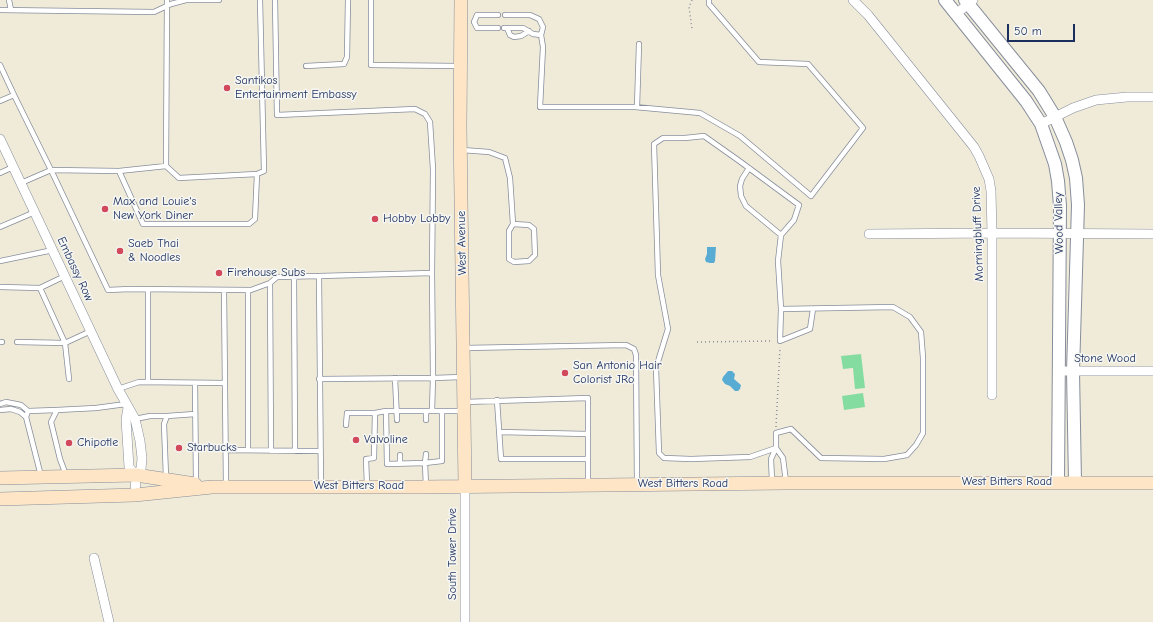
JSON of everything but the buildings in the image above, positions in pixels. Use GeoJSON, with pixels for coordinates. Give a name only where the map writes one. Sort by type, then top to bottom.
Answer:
{"type":"FeatureCollection","features":[{"type":"Feature","properties":{"kind":"main road","name":"West Avenue"},"geometry":{"type":"LineString","coordinates":[[461,0],[460,66],[465,486]]}},
{"type":"Feature","properties":{"kind":"main road","name":"West Bitters Road"},"geometry":{"type":"LineString","coordinates":[[0,477],[136,476],[166,479],[196,486],[212,487],[772,483],[1153,483]]}},
{"type":"Feature","properties":{"kind":"main road","name":"West Bitters Road"},"geometry":{"type":"LineString","coordinates":[[0,499],[135,495],[196,486]]}},
{"type":"Feature","properties":{"kind":"street","name":"Morningbluff Drive"},"geometry":{"type":"LineString","coordinates":[[853,0],[868,15],[979,156],[989,179],[991,191],[992,233],[992,395]]}},
{"type":"Feature","properties":{"kind":"street","name":"Wood Valley"},"geometry":{"type":"LineString","coordinates":[[946,0],[1026,101],[1041,124],[1055,164],[1058,181],[1060,233],[1058,482]]}},
{"type":"Feature","properties":{"kind":"street"},"geometry":{"type":"LineString","coordinates":[[956,14],[969,1]]}},
{"type":"Feature","properties":{"kind":"street","name":"Wood Valley"},"geometry":{"type":"LineString","coordinates":[[969,1],[1039,91],[1055,117],[1066,142],[1076,178],[1078,233],[1073,371],[1075,482]]}},
{"type":"Feature","properties":{"kind":"street"},"geometry":{"type":"LineString","coordinates":[[1041,124],[1073,108],[1096,100],[1127,97],[1153,97]]}},
{"type":"Feature","properties":{"kind":"street","name":"Embassy Row"},"geometry":{"type":"LineString","coordinates":[[0,139],[118,389],[135,419],[142,458],[141,469],[136,476],[135,495]]}},
{"type":"Feature","properties":{"kind":"street"},"geometry":{"type":"LineString","coordinates":[[869,234],[1153,234]]}},
{"type":"Feature","properties":{"kind":"street","name":"Stone Wood"},"geometry":{"type":"LineString","coordinates":[[1058,371],[1153,371]]}},
{"type":"Feature","properties":{"kind":"street","name":"Embassy Row"},"geometry":{"type":"LineString","coordinates":[[127,406],[126,419],[129,467],[136,476]]}},
{"type":"Feature","properties":{"kind":"street","name":"South Tower Drive"},"geometry":{"type":"LineString","coordinates":[[465,486],[465,622]]}},
{"type":"Feature","properties":{"kind":"street"},"geometry":{"type":"LineString","coordinates":[[94,558],[108,622]]}},
{"type":"Feature","properties":{"kind":"lane"},"geometry":{"type":"LineString","coordinates":[[9,0],[11,10]]}},
{"type":"Feature","properties":{"kind":"lane"},"geometry":{"type":"LineString","coordinates":[[166,0],[166,166],[179,178],[257,174],[264,171],[260,0]]}},
{"type":"Feature","properties":{"kind":"lane"},"geometry":{"type":"LineString","coordinates":[[0,10],[154,12],[186,0],[219,0]]}},
{"type":"Feature","properties":{"kind":"lane"},"geometry":{"type":"LineString","coordinates":[[275,0],[278,115],[415,110],[425,114],[430,122],[433,169],[432,273],[434,378],[432,411]]}},
{"type":"Feature","properties":{"kind":"lane"},"geometry":{"type":"LineString","coordinates":[[306,66],[344,64],[348,57],[348,0]]}},
{"type":"Feature","properties":{"kind":"lane"},"geometry":{"type":"LineString","coordinates":[[371,0],[371,65],[460,66]]}},
{"type":"Feature","properties":{"kind":"lane"},"geometry":{"type":"LineString","coordinates":[[505,15],[522,14],[535,17],[539,19],[543,27],[541,36],[543,47],[540,107],[637,107],[700,113],[740,136],[811,196],[863,128],[808,64],[759,62],[709,4],[709,0]]}},
{"type":"Feature","properties":{"kind":"lane"},"geometry":{"type":"LineString","coordinates":[[498,15],[477,15],[474,22],[477,28],[498,28]]}},
{"type":"Feature","properties":{"kind":"lane"},"geometry":{"type":"LineString","coordinates":[[461,22],[474,22]]}},
{"type":"Feature","properties":{"kind":"lane"},"geometry":{"type":"LineString","coordinates":[[529,31],[521,36],[514,37],[510,35],[506,28],[523,28],[541,36]]}},
{"type":"Feature","properties":{"kind":"lane"},"geometry":{"type":"LineString","coordinates":[[637,107],[639,44]]}},
{"type":"Feature","properties":{"kind":"lane"},"geometry":{"type":"LineString","coordinates":[[0,66],[108,290],[251,290],[270,283],[278,277],[432,273]]}},
{"type":"Feature","properties":{"kind":"lane"},"geometry":{"type":"LineString","coordinates":[[0,101],[14,95]]}},
{"type":"Feature","properties":{"kind":"lane"},"geometry":{"type":"LineString","coordinates":[[776,448],[750,457],[691,459],[664,458],[659,453],[656,368],[668,329],[658,275],[654,144],[663,138],[704,136],[798,205],[794,220],[781,235],[778,261],[781,310],[780,341],[810,329],[813,309]]}},
{"type":"Feature","properties":{"kind":"lane"},"geometry":{"type":"LineString","coordinates":[[461,149],[489,152],[506,158],[510,178],[512,224],[509,231],[509,259],[514,262],[530,261],[535,255],[534,228],[529,225],[512,224]]}},
{"type":"Feature","properties":{"kind":"lane"},"geometry":{"type":"LineString","coordinates":[[21,183],[51,170],[119,171],[166,166]]}},
{"type":"Feature","properties":{"kind":"lane"},"geometry":{"type":"LineString","coordinates":[[0,173],[13,167]]}},
{"type":"Feature","properties":{"kind":"lane"},"geometry":{"type":"LineString","coordinates":[[749,168],[742,179],[740,186],[741,196],[746,206],[781,235]]}},
{"type":"Feature","properties":{"kind":"lane"},"geometry":{"type":"LineString","coordinates":[[119,171],[143,224],[249,224],[255,219],[257,174]]}},
{"type":"Feature","properties":{"kind":"lane"},"geometry":{"type":"LineString","coordinates":[[0,227],[34,212]]}},
{"type":"Feature","properties":{"kind":"lane"},"geometry":{"type":"LineString","coordinates":[[0,261],[53,250]]}},
{"type":"Feature","properties":{"kind":"lane"},"geometry":{"type":"LineString","coordinates":[[0,287],[40,288],[65,276]]}},
{"type":"Feature","properties":{"kind":"lane"},"geometry":{"type":"LineString","coordinates":[[319,276],[321,487]]}},
{"type":"Feature","properties":{"kind":"lane"},"geometry":{"type":"LineString","coordinates":[[294,277],[295,451]]}},
{"type":"Feature","properties":{"kind":"lane"},"geometry":{"type":"LineString","coordinates":[[270,283],[271,451]]}},
{"type":"Feature","properties":{"kind":"lane"},"geometry":{"type":"LineString","coordinates":[[40,288],[65,343],[69,379]]}},
{"type":"Feature","properties":{"kind":"lane"},"geometry":{"type":"LineString","coordinates":[[148,290],[148,382]]}},
{"type":"Feature","properties":{"kind":"lane"},"geometry":{"type":"LineString","coordinates":[[248,290],[248,450]]}},
{"type":"Feature","properties":{"kind":"lane"},"geometry":{"type":"LineString","coordinates":[[224,291],[226,487]]}},
{"type":"Feature","properties":{"kind":"lane"},"geometry":{"type":"LineString","coordinates":[[772,483],[771,459],[776,448],[776,433],[791,429],[821,458],[884,459],[907,455],[916,445],[923,433],[922,332],[910,317],[893,307],[781,310]]}},
{"type":"Feature","properties":{"kind":"lane"},"geometry":{"type":"LineString","coordinates":[[17,342],[65,343],[91,331]]}},
{"type":"Feature","properties":{"kind":"lane"},"geometry":{"type":"LineString","coordinates":[[464,348],[626,345],[634,349],[636,355],[637,484]]}},
{"type":"Feature","properties":{"kind":"lane"},"geometry":{"type":"LineString","coordinates":[[320,379],[464,377]]}},
{"type":"Feature","properties":{"kind":"lane"},"geometry":{"type":"LineString","coordinates":[[395,378],[398,420]]}},
{"type":"Feature","properties":{"kind":"lane"},"geometry":{"type":"LineString","coordinates":[[118,389],[139,382],[225,383]]}},
{"type":"Feature","properties":{"kind":"lane"},"geometry":{"type":"LineString","coordinates":[[195,383],[196,486]]}},
{"type":"Feature","properties":{"kind":"lane"},"geometry":{"type":"LineString","coordinates":[[346,425],[347,413],[375,413],[397,410],[442,411],[497,400],[588,398],[588,485]]}},
{"type":"Feature","properties":{"kind":"lane"},"geometry":{"type":"LineString","coordinates":[[497,400],[501,459],[588,459]]}},
{"type":"Feature","properties":{"kind":"lane"},"geometry":{"type":"LineString","coordinates":[[0,404],[6,402],[21,405],[28,411],[127,406]]}},
{"type":"Feature","properties":{"kind":"lane"},"geometry":{"type":"LineString","coordinates":[[0,410],[11,408],[20,412],[26,417]]}},
{"type":"Feature","properties":{"kind":"lane"},"geometry":{"type":"LineString","coordinates":[[57,410],[51,422],[66,477]]}},
{"type":"Feature","properties":{"kind":"lane"},"geometry":{"type":"LineString","coordinates":[[28,411],[26,417],[41,477]]}},
{"type":"Feature","properties":{"kind":"lane"},"geometry":{"type":"LineString","coordinates":[[386,411],[387,464],[400,464],[442,461],[442,411]]}},
{"type":"Feature","properties":{"kind":"lane"},"geometry":{"type":"LineString","coordinates":[[426,411],[426,420]]}},
{"type":"Feature","properties":{"kind":"lane"},"geometry":{"type":"LineString","coordinates":[[367,486],[366,459],[374,458],[375,413]]}},
{"type":"Feature","properties":{"kind":"lane"},"geometry":{"type":"LineString","coordinates":[[135,419],[150,416],[195,414]]}},
{"type":"Feature","properties":{"kind":"lane"},"geometry":{"type":"LineString","coordinates":[[166,479],[164,424],[167,416]]}},
{"type":"Feature","properties":{"kind":"lane"},"geometry":{"type":"LineString","coordinates":[[499,432],[588,434]]}},
{"type":"Feature","properties":{"kind":"lane"},"geometry":{"type":"LineString","coordinates":[[776,448],[783,458],[786,483]]}},
{"type":"Feature","properties":{"kind":"lane"},"geometry":{"type":"LineString","coordinates":[[226,450],[320,451]]}},
{"type":"Feature","properties":{"kind":"lane"},"geometry":{"type":"LineString","coordinates":[[426,454],[426,486]]}},
{"type":"Feature","properties":{"kind":"lane"},"geometry":{"type":"LineString","coordinates":[[400,455],[400,464]]}},
{"type":"Feature","properties":{"kind":"path"},"geometry":{"type":"LineString","coordinates":[[692,0],[690,8],[692,29]]}},
{"type":"Feature","properties":{"kind":"path"},"geometry":{"type":"LineString","coordinates":[[697,342],[780,341],[776,433]]}},
{"type":"Feature","properties":{"kind":"green space"},"geometry":{"type":"Polygon","coordinates":[[[861,354],[865,388],[855,389],[853,368],[862,367],[843,369],[841,356],[861,354]]]}},
{"type":"Feature","properties":{"kind":"green space"},"geometry":{"type":"Polygon","coordinates":[[[863,393],[865,407],[844,410],[842,396],[863,393]]]}},
{"type":"Feature","properties":{"kind":"water"},"geometry":{"type":"Polygon","coordinates":[[[707,247],[716,247],[714,263],[706,262],[707,247]]]}},
{"type":"Feature","properties":{"kind":"water"},"geometry":{"type":"Polygon","coordinates":[[[728,371],[732,371],[735,374],[734,379],[741,385],[738,391],[735,391],[722,380],[728,371]]]}},
{"type":"Feature","properties":{"kind":"place","name":"Santikos Entertainment Embassy"},"geometry":{"type":"Point","coordinates":[227,88]}},
{"type":"Feature","properties":{"kind":"place","name":"Max and Louie's New York Diner"},"geometry":{"type":"Point","coordinates":[105,209]}},
{"type":"Feature","properties":{"kind":"place","name":"Hobby Lobby"},"geometry":{"type":"Point","coordinates":[375,219]}},
{"type":"Feature","properties":{"kind":"place","name":"Saeb Thai & Noodles"},"geometry":{"type":"Point","coordinates":[120,251]}},
{"type":"Feature","properties":{"kind":"place","name":"Firehouse Subs"},"geometry":{"type":"Point","coordinates":[219,273]}},
{"type":"Feature","properties":{"kind":"place","name":"San Antonio Hair Colorist JRo"},"geometry":{"type":"Point","coordinates":[565,373]}},
{"type":"Feature","properties":{"kind":"place","name":"Valvoline"},"geometry":{"type":"Point","coordinates":[356,440]}},
{"type":"Feature","properties":{"kind":"place","name":"Chipotle"},"geometry":{"type":"Point","coordinates":[69,443]}},
{"type":"Feature","properties":{"kind":"place","name":"Starbucks"},"geometry":{"type":"Point","coordinates":[179,448]}}]}
